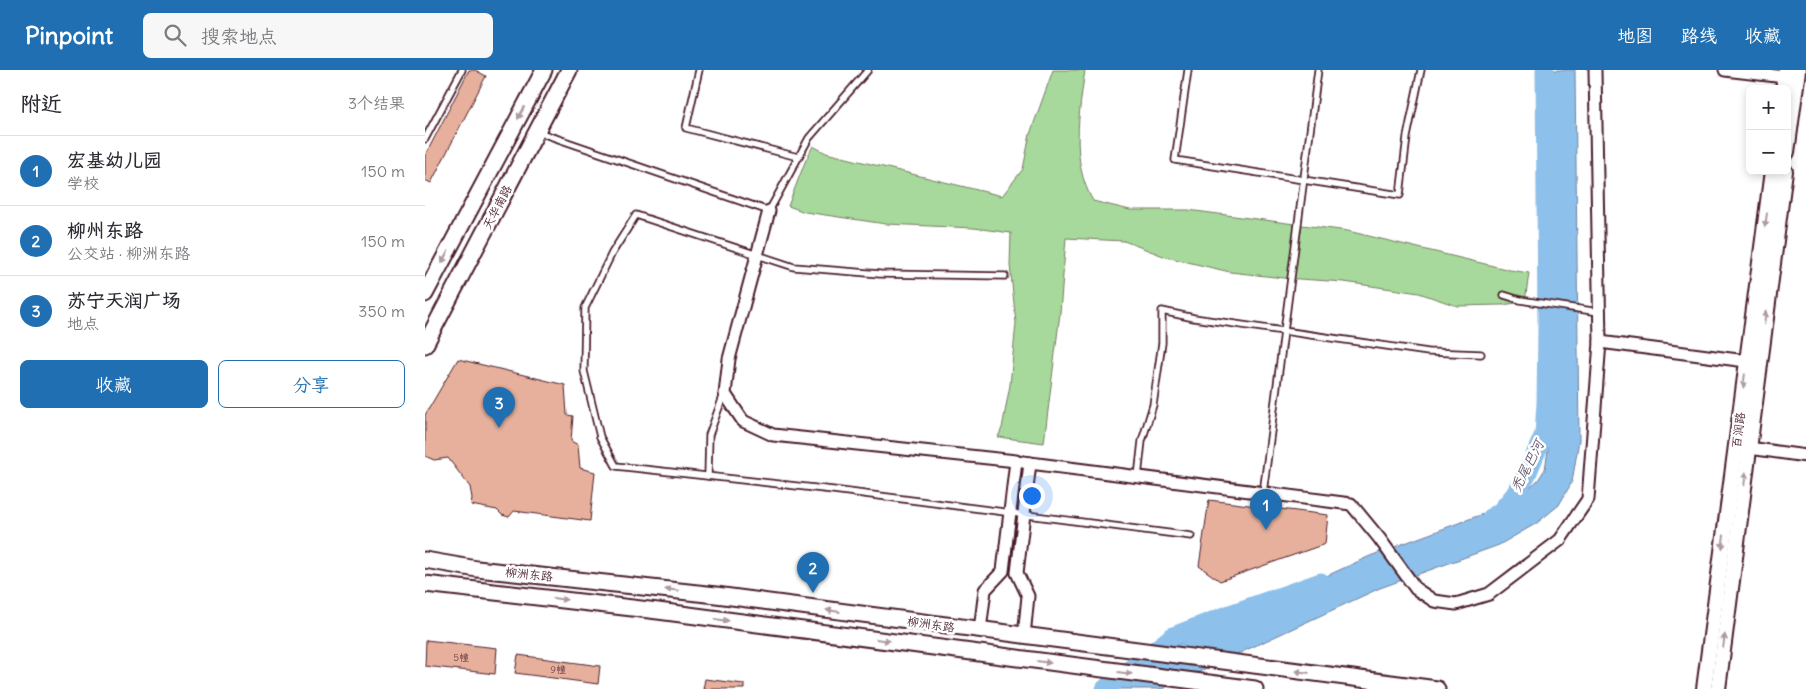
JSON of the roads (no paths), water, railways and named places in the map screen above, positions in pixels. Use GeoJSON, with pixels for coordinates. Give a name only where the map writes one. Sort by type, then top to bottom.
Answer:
{"type":"FeatureCollection","features":[{"type":"Feature","properties":{"kind":"main road","name":"天华南路"},"geometry":{"type":"LineString","coordinates":[[425,294],[544,70]]}},
{"type":"Feature","properties":{"kind":"main road","name":"天华南路"},"geometry":{"type":"LineString","coordinates":[[425,345],[569,70]]}},
{"type":"Feature","properties":{"kind":"main road"},"geometry":{"type":"LineString","coordinates":[[425,550],[477,569]]}},
{"type":"Feature","properties":{"kind":"main road","name":"柳洲东路"},"geometry":{"type":"LineString","coordinates":[[425,560],[477,569],[716,595],[1437,689]]}},
{"type":"Feature","properties":{"kind":"main road","name":"柳洲东路"},"geometry":{"type":"LineString","coordinates":[[425,578],[527,596]]}},
{"type":"Feature","properties":{"kind":"main road"},"geometry":{"type":"LineString","coordinates":[[425,584],[978,652],[1077,667],[1255,689]]}},
{"type":"Feature","properties":{"kind":"street"},"geometry":{"type":"LineString","coordinates":[[769,211],[729,359],[725,394],[743,421],[773,435],[1016,461],[1351,504],[1379,538],[1416,589],[1434,601],[1456,604],[1489,594],[1561,540],[1588,499],[1600,342],[1595,70]]}},
{"type":"Feature","properties":{"kind":"street"},"geometry":{"type":"LineString","coordinates":[[1725,70],[1785,78]]}},
{"type":"Feature","properties":{"kind":"street"},"geometry":{"type":"LineString","coordinates":[[1790,130],[1798,70]]}},
{"type":"Feature","properties":{"kind":"street","name":"百润路"},"geometry":{"type":"LineString","coordinates":[[1719,689],[1742,447],[1746,361],[1771,175]]}},
{"type":"Feature","properties":{"kind":"street","name":"百润路"},"geometry":{"type":"LineString","coordinates":[[1704,689],[1784,175]]}},
{"type":"Feature","properties":{"kind":"street"},"geometry":{"type":"LineString","coordinates":[[1600,342],[1746,361]]}},
{"type":"Feature","properties":{"kind":"street"},"geometry":{"type":"LineString","coordinates":[[1742,447],[1806,456]]}},
{"type":"Feature","properties":{"kind":"street"},"geometry":{"type":"LineString","coordinates":[[981,630],[985,590],[1003,571],[1016,461]]}},
{"type":"Feature","properties":{"kind":"street"},"geometry":{"type":"LineString","coordinates":[[1024,636],[1028,596],[1017,573],[1030,463]]}},
{"type":"Feature","properties":{"kind":"lane"},"geometry":{"type":"LineString","coordinates":[[425,138],[462,70]]}},
{"type":"Feature","properties":{"kind":"lane"},"geometry":{"type":"LineString","coordinates":[[699,70],[686,128],[798,158]]}},
{"type":"Feature","properties":{"kind":"lane"},"geometry":{"type":"LineString","coordinates":[[537,131],[769,211],[809,138],[868,70]]}},
{"type":"Feature","properties":{"kind":"lane"},"geometry":{"type":"LineString","coordinates":[[1188,70],[1175,160],[1400,195],[1407,137],[1421,70]]}},
{"type":"Feature","properties":{"kind":"lane"},"geometry":{"type":"LineString","coordinates":[[1263,493],[1318,70]]}},
{"type":"Feature","properties":{"kind":"lane"},"geometry":{"type":"LineString","coordinates":[[1005,276],[880,274],[794,267],[636,215],[612,253],[585,308],[584,371],[600,437],[616,466],[833,490],[1191,536]]}},
{"type":"Feature","properties":{"kind":"lane"},"geometry":{"type":"LineString","coordinates":[[1504,296],[1599,312]]}},
{"type":"Feature","properties":{"kind":"lane"},"geometry":{"type":"LineString","coordinates":[[1138,477],[1143,441],[1153,405],[1157,378],[1162,343],[1162,311],[1194,318],[1429,352],[1481,354]]}},
{"type":"Feature","properties":{"kind":"lane"},"geometry":{"type":"LineString","coordinates":[[708,476],[709,435],[726,388]]}},
{"type":"Feature","properties":{"kind":"water"},"geometry":{"type":"Polygon","coordinates":[[[1546,70],[1575,70],[1579,440],[1572,482],[1559,505],[1537,523],[1499,545],[1380,588],[1162,689],[1106,689],[1154,655],[1370,556],[1488,512],[1522,494],[1538,480],[1545,469],[1550,437],[1546,70]]]}},
{"type":"Feature","properties":{"kind":"waterway","name":"秃尾巴河"},"geometry":{"type":"LineString","coordinates":[[1491,518],[1500,512],[1515,494],[1527,474],[1544,434],[1547,327],[1545,70]]}},
{"type":"Feature","properties":{"kind":"waterway","name":"秃尾巴河"},"geometry":{"type":"LineString","coordinates":[[1105,689],[1173,636],[1321,582]]}},
{"type":"Feature","properties":{"kind":"place","name":"苏宁天润广场"},"geometry":{"type":"Point","coordinates":[499,428]}},
{"type":"Feature","properties":{"kind":"place","name":"宏基幼儿园"},"geometry":{"type":"Point","coordinates":[1266,530]}},
{"type":"Feature","properties":{"kind":"place","name":"柳州东路"},"geometry":{"type":"Point","coordinates":[813,593]}}]}
